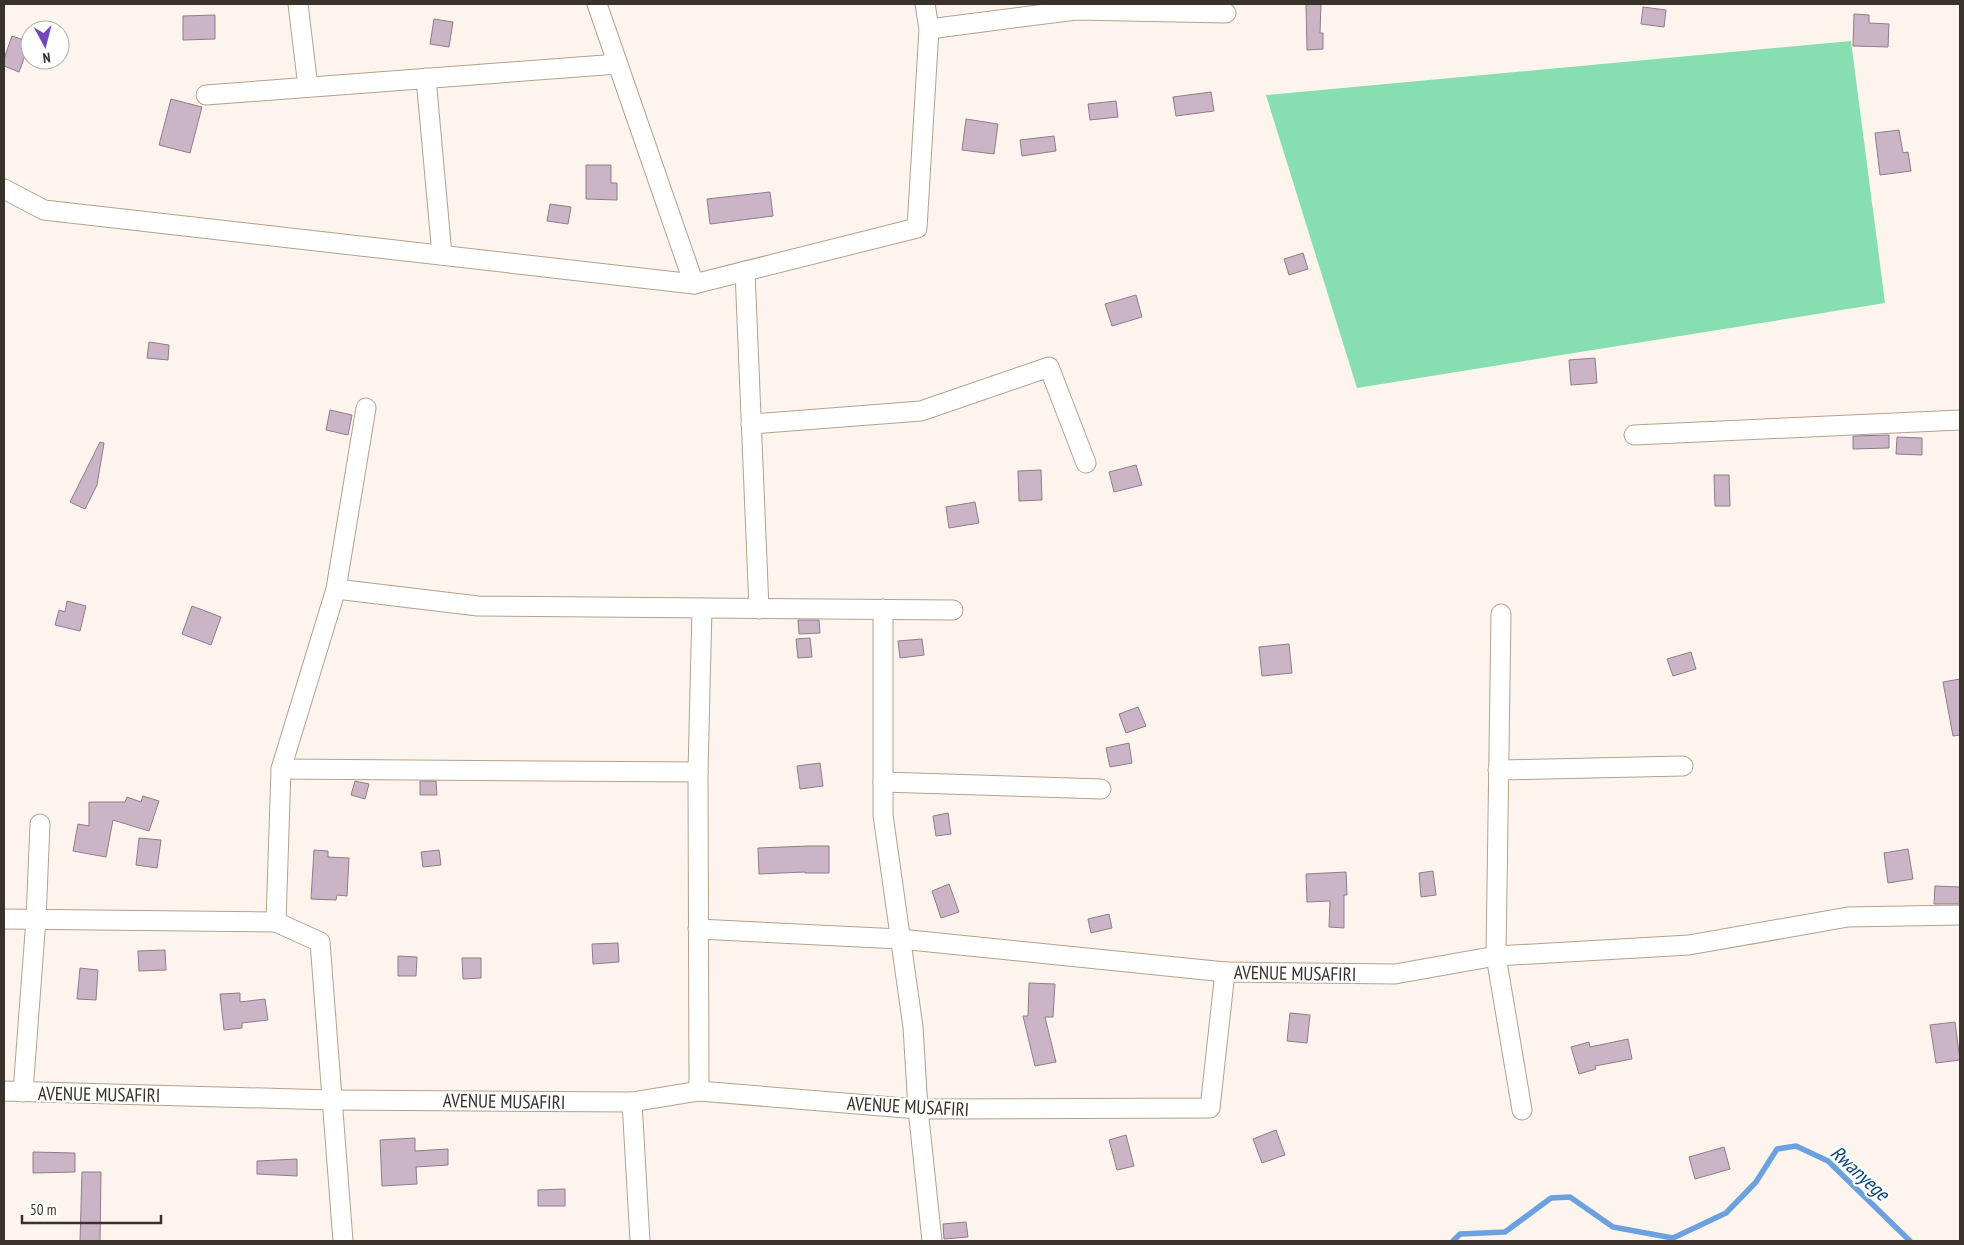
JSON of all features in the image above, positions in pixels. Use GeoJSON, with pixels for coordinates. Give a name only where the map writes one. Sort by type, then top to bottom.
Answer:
{"type":"FeatureCollection","features":[{"type":"Feature","properties":{"kind":"street"},"geometry":{"type":"LineString","coordinates":[[298,4],[308,87]]}},
{"type":"Feature","properties":{"kind":"street"},"geometry":{"type":"LineString","coordinates":[[597,4],[694,284]]}},
{"type":"Feature","properties":{"kind":"street"},"geometry":{"type":"LineString","coordinates":[[4,189],[44,210],[694,284],[917,228],[929,28],[925,4]]}},
{"type":"Feature","properties":{"kind":"street"},"geometry":{"type":"LineString","coordinates":[[929,28],[1076,10],[1226,13]]}},
{"type":"Feature","properties":{"kind":"street"},"geometry":{"type":"LineString","coordinates":[[206,95],[618,64]]}},
{"type":"Feature","properties":{"kind":"street"},"geometry":{"type":"LineString","coordinates":[[426,78],[442,255]]}},
{"type":"Feature","properties":{"kind":"street"},"geometry":{"type":"LineString","coordinates":[[745,271],[759,609]]}},
{"type":"Feature","properties":{"kind":"street"},"geometry":{"type":"LineString","coordinates":[[751,424],[921,412],[1049,367],[1086,463]]}},
{"type":"Feature","properties":{"kind":"street"},"geometry":{"type":"LineString","coordinates":[[276,922],[281,769],[336,589],[366,408]]}},
{"type":"Feature","properties":{"kind":"street"},"geometry":{"type":"LineString","coordinates":[[1634,435],[1960,420]]}},
{"type":"Feature","properties":{"kind":"street"},"geometry":{"type":"LineString","coordinates":[[336,589],[478,606],[953,610]]}},
{"type":"Feature","properties":{"kind":"street"},"geometry":{"type":"LineString","coordinates":[[699,1091],[698,772],[702,608]]}},
{"type":"Feature","properties":{"kind":"street"},"geometry":{"type":"LineString","coordinates":[[883,610],[883,815],[913,1027],[918,1109],[932,1241]]}},
{"type":"Feature","properties":{"kind":"street"},"geometry":{"type":"LineString","coordinates":[[1501,614],[1496,956],[1522,1110]]}},
{"type":"Feature","properties":{"kind":"street"},"geometry":{"type":"LineString","coordinates":[[1498,770],[1683,766]]}},
{"type":"Feature","properties":{"kind":"street"},"geometry":{"type":"LineString","coordinates":[[281,769],[698,772]]}},
{"type":"Feature","properties":{"kind":"street"},"geometry":{"type":"LineString","coordinates":[[883,782],[1101,789]]}},
{"type":"Feature","properties":{"kind":"street"},"geometry":{"type":"LineString","coordinates":[[23,1092],[36,919],[40,824]]}},
{"type":"Feature","properties":{"kind":"street","name":"AVENUE MUSAFIRI"},"geometry":{"type":"LineString","coordinates":[[4,1091],[332,1100],[632,1102],[699,1091],[918,1109],[1210,1108],[1225,972],[1395,974],[1496,956],[1689,945],[1848,917],[1960,915]]}},
{"type":"Feature","properties":{"kind":"street"},"geometry":{"type":"LineString","coordinates":[[4,919],[276,922],[320,942],[343,1241]]}},
{"type":"Feature","properties":{"kind":"street"},"geometry":{"type":"LineString","coordinates":[[698,929],[900,939],[1225,972]]}},
{"type":"Feature","properties":{"kind":"street"},"geometry":{"type":"LineString","coordinates":[[632,1102],[640,1241]]}},
{"type":"Feature","properties":{"kind":"green space"},"geometry":{"type":"Polygon","coordinates":[[[1851,41],[1885,303],[1357,388],[1266,95],[1851,41]]]}},
{"type":"Feature","properties":{"kind":"building"},"geometry":{"type":"Polygon","coordinates":[[[1306,4],[1321,4],[1320,33],[1323,33],[1323,49],[1307,50],[1306,4]]]}},
{"type":"Feature","properties":{"kind":"building"},"geometry":{"type":"Polygon","coordinates":[[[1643,7],[1666,10],[1664,27],[1641,24],[1643,7]]]}},
{"type":"Feature","properties":{"kind":"building"},"geometry":{"type":"Polygon","coordinates":[[[1854,14],[1869,15],[1869,23],[1889,24],[1888,47],[1853,46],[1854,14]]]}},
{"type":"Feature","properties":{"kind":"building"},"geometry":{"type":"Polygon","coordinates":[[[215,15],[215,39],[183,40],[183,16],[215,15]]]}},
{"type":"Feature","properties":{"kind":"building"},"geometry":{"type":"Polygon","coordinates":[[[434,19],[453,22],[449,47],[430,44],[434,19]]]}},
{"type":"Feature","properties":{"kind":"building"},"geometry":{"type":"Polygon","coordinates":[[[12,36],[20,39],[19,72],[4,66],[4,59],[12,36]]]}},
{"type":"Feature","properties":{"kind":"building"},"geometry":{"type":"Polygon","coordinates":[[[1211,92],[1214,111],[1176,116],[1173,97],[1211,92]]]}},
{"type":"Feature","properties":{"kind":"building"},"geometry":{"type":"Polygon","coordinates":[[[171,99],[202,107],[190,153],[159,145],[171,99]]]}},
{"type":"Feature","properties":{"kind":"building"},"geometry":{"type":"Polygon","coordinates":[[[1116,101],[1118,117],[1090,120],[1088,104],[1116,101]]]}},
{"type":"Feature","properties":{"kind":"building"},"geometry":{"type":"Polygon","coordinates":[[[966,119],[998,124],[994,154],[962,150],[966,119]]]}},
{"type":"Feature","properties":{"kind":"building"},"geometry":{"type":"Polygon","coordinates":[[[1899,130],[1903,153],[1908,152],[1911,171],[1880,175],[1875,133],[1899,130]]]}},
{"type":"Feature","properties":{"kind":"building"},"geometry":{"type":"Polygon","coordinates":[[[1054,136],[1056,151],[1022,156],[1020,140],[1054,136]]]}},
{"type":"Feature","properties":{"kind":"building"},"geometry":{"type":"Polygon","coordinates":[[[586,165],[611,165],[611,183],[617,183],[617,200],[586,199],[586,165]]]}},
{"type":"Feature","properties":{"kind":"building"},"geometry":{"type":"Polygon","coordinates":[[[770,192],[773,216],[710,224],[707,199],[770,192]]]}},
{"type":"Feature","properties":{"kind":"building"},"geometry":{"type":"Polygon","coordinates":[[[550,204],[571,207],[568,224],[547,221],[550,204]]]}},
{"type":"Feature","properties":{"kind":"building"},"geometry":{"type":"Polygon","coordinates":[[[1303,253],[1308,269],[1289,275],[1284,259],[1303,253]]]}},
{"type":"Feature","properties":{"kind":"building"},"geometry":{"type":"Polygon","coordinates":[[[1136,295],[1142,317],[1112,326],[1105,304],[1136,295]]]}},
{"type":"Feature","properties":{"kind":"building"},"geometry":{"type":"Polygon","coordinates":[[[149,342],[169,345],[168,360],[147,358],[149,342]]]}},
{"type":"Feature","properties":{"kind":"building"},"geometry":{"type":"Polygon","coordinates":[[[1595,358],[1597,383],[1571,385],[1569,360],[1595,358]]]}},
{"type":"Feature","properties":{"kind":"building"},"geometry":{"type":"Polygon","coordinates":[[[330,410],[352,415],[348,435],[326,430],[330,410]]]}},
{"type":"Feature","properties":{"kind":"building"},"geometry":{"type":"Polygon","coordinates":[[[1889,435],[1889,448],[1853,449],[1853,436],[1889,435]]]}},
{"type":"Feature","properties":{"kind":"building"},"geometry":{"type":"Polygon","coordinates":[[[1897,437],[1922,438],[1922,455],[1896,454],[1897,437]]]}},
{"type":"Feature","properties":{"kind":"building"},"geometry":{"type":"Polygon","coordinates":[[[100,442],[104,443],[97,485],[85,509],[70,502],[100,442]]]}},
{"type":"Feature","properties":{"kind":"building"},"geometry":{"type":"Polygon","coordinates":[[[1136,465],[1142,485],[1114,492],[1109,472],[1136,465]]]}},
{"type":"Feature","properties":{"kind":"building"},"geometry":{"type":"Polygon","coordinates":[[[1041,470],[1042,500],[1019,501],[1018,471],[1041,470]]]}},
{"type":"Feature","properties":{"kind":"building"},"geometry":{"type":"Polygon","coordinates":[[[1714,475],[1729,475],[1730,506],[1715,506],[1714,475]]]}},
{"type":"Feature","properties":{"kind":"building"},"geometry":{"type":"Polygon","coordinates":[[[975,502],[979,523],[949,528],[946,507],[975,502]]]}},
{"type":"Feature","properties":{"kind":"building"},"geometry":{"type":"Polygon","coordinates":[[[67,601],[86,606],[80,631],[55,625],[59,610],[65,612],[67,601]]]}},
{"type":"Feature","properties":{"kind":"building"},"geometry":{"type":"Polygon","coordinates":[[[192,606],[221,617],[211,645],[182,634],[192,606]]]}},
{"type":"Feature","properties":{"kind":"building"},"geometry":{"type":"Polygon","coordinates":[[[798,620],[819,620],[820,633],[799,634],[798,620]]]}},
{"type":"Feature","properties":{"kind":"building"},"geometry":{"type":"Polygon","coordinates":[[[810,638],[812,657],[798,658],[796,639],[810,638]]]}},
{"type":"Feature","properties":{"kind":"building"},"geometry":{"type":"Polygon","coordinates":[[[922,639],[924,655],[900,658],[898,641],[922,639]]]}},
{"type":"Feature","properties":{"kind":"building"},"geometry":{"type":"Polygon","coordinates":[[[1289,644],[1292,673],[1262,676],[1259,647],[1289,644]]]}},
{"type":"Feature","properties":{"kind":"building"},"geometry":{"type":"Polygon","coordinates":[[[1691,652],[1696,669],[1673,676],[1667,659],[1691,652]]]}},
{"type":"Feature","properties":{"kind":"building"},"geometry":{"type":"Polygon","coordinates":[[[1960,679],[1960,735],[1953,736],[1943,682],[1960,679]]]}},
{"type":"Feature","properties":{"kind":"building"},"geometry":{"type":"Polygon","coordinates":[[[1138,707],[1146,726],[1126,733],[1119,714],[1138,707]]]}},
{"type":"Feature","properties":{"kind":"building"},"geometry":{"type":"Polygon","coordinates":[[[1129,743],[1132,763],[1110,767],[1106,748],[1129,743]]]}},
{"type":"Feature","properties":{"kind":"building"},"geometry":{"type":"Polygon","coordinates":[[[820,763],[823,786],[800,789],[797,766],[820,763]]]}},
{"type":"Feature","properties":{"kind":"building"},"geometry":{"type":"Polygon","coordinates":[[[355,781],[369,784],[365,799],[351,795],[355,781]]]}},
{"type":"Feature","properties":{"kind":"building"},"geometry":{"type":"Polygon","coordinates":[[[420,781],[436,781],[437,795],[420,795],[420,781]]]}},
{"type":"Feature","properties":{"kind":"building"},"geometry":{"type":"Polygon","coordinates":[[[143,796],[159,801],[149,831],[113,820],[106,857],[73,851],[78,824],[89,826],[89,802],[125,802],[127,797],[141,802],[143,796]]]}},
{"type":"Feature","properties":{"kind":"building"},"geometry":{"type":"Polygon","coordinates":[[[948,813],[951,834],[936,836],[933,816],[948,813]]]}},
{"type":"Feature","properties":{"kind":"building"},"geometry":{"type":"Polygon","coordinates":[[[139,838],[161,840],[157,868],[136,865],[139,838]]]}},
{"type":"Feature","properties":{"kind":"building"},"geometry":{"type":"Polygon","coordinates":[[[829,846],[829,873],[759,874],[758,848],[829,846]]]}},
{"type":"Feature","properties":{"kind":"building"},"geometry":{"type":"Polygon","coordinates":[[[1908,849],[1913,879],[1888,883],[1884,853],[1908,849]]]}},
{"type":"Feature","properties":{"kind":"building"},"geometry":{"type":"Polygon","coordinates":[[[314,850],[328,851],[328,857],[349,858],[347,896],[337,895],[336,900],[311,899],[314,850]]]}},
{"type":"Feature","properties":{"kind":"building"},"geometry":{"type":"Polygon","coordinates":[[[439,850],[441,865],[423,867],[421,852],[439,850]]]}},
{"type":"Feature","properties":{"kind":"building"},"geometry":{"type":"Polygon","coordinates":[[[1433,871],[1436,895],[1421,897],[1419,873],[1433,871]]]}},
{"type":"Feature","properties":{"kind":"building"},"geometry":{"type":"Polygon","coordinates":[[[1346,872],[1347,895],[1344,895],[1344,928],[1329,927],[1330,901],[1307,902],[1306,874],[1346,872]]]}},
{"type":"Feature","properties":{"kind":"building"},"geometry":{"type":"Polygon","coordinates":[[[949,884],[959,912],[941,918],[932,891],[949,884]]]}},
{"type":"Feature","properties":{"kind":"building"},"geometry":{"type":"Polygon","coordinates":[[[1935,886],[1960,887],[1960,904],[1934,904],[1935,886]]]}},
{"type":"Feature","properties":{"kind":"building"},"geometry":{"type":"Polygon","coordinates":[[[1109,914],[1112,928],[1091,933],[1088,919],[1109,914]]]}},
{"type":"Feature","properties":{"kind":"building"},"geometry":{"type":"Polygon","coordinates":[[[618,943],[619,962],[593,964],[592,944],[618,943]]]}},
{"type":"Feature","properties":{"kind":"building"},"geometry":{"type":"Polygon","coordinates":[[[165,950],[166,970],[139,971],[138,951],[165,950]]]}},
{"type":"Feature","properties":{"kind":"building"},"geometry":{"type":"Polygon","coordinates":[[[398,956],[417,957],[416,976],[398,976],[398,956]]]}},
{"type":"Feature","properties":{"kind":"building"},"geometry":{"type":"Polygon","coordinates":[[[462,958],[481,958],[481,978],[463,979],[462,958]]]}},
{"type":"Feature","properties":{"kind":"building"},"geometry":{"type":"Polygon","coordinates":[[[80,968],[98,970],[96,1000],[77,999],[80,968]]]}},
{"type":"Feature","properties":{"kind":"building"},"geometry":{"type":"Polygon","coordinates":[[[1029,983],[1055,984],[1053,1017],[1045,1017],[1056,1062],[1035,1066],[1023,1016],[1028,1016],[1029,983]]]}},
{"type":"Feature","properties":{"kind":"building"},"geometry":{"type":"Polygon","coordinates":[[[240,993],[240,1002],[265,999],[268,1020],[242,1023],[242,1028],[224,1030],[220,994],[240,993]]]}},
{"type":"Feature","properties":{"kind":"building"},"geometry":{"type":"Polygon","coordinates":[[[1290,1013],[1310,1015],[1307,1043],[1287,1041],[1290,1013]]]}},
{"type":"Feature","properties":{"kind":"building"},"geometry":{"type":"Polygon","coordinates":[[[1955,1022],[1960,1060],[1936,1063],[1930,1025],[1955,1022]]]}},
{"type":"Feature","properties":{"kind":"building"},"geometry":{"type":"Polygon","coordinates":[[[1628,1039],[1632,1059],[1595,1066],[1596,1069],[1579,1074],[1571,1047],[1589,1042],[1590,1047],[1628,1039]]]}},
{"type":"Feature","properties":{"kind":"building"},"geometry":{"type":"Polygon","coordinates":[[[1276,1130],[1285,1155],[1262,1163],[1253,1139],[1276,1130]]]}},
{"type":"Feature","properties":{"kind":"building"},"geometry":{"type":"Polygon","coordinates":[[[1126,1135],[1134,1166],[1117,1170],[1109,1140],[1126,1135]]]}},
{"type":"Feature","properties":{"kind":"building"},"geometry":{"type":"Polygon","coordinates":[[[415,1138],[415,1151],[448,1149],[448,1165],[416,1167],[417,1184],[382,1186],[380,1140],[415,1138]]]}},
{"type":"Feature","properties":{"kind":"building"},"geometry":{"type":"Polygon","coordinates":[[[1724,1147],[1730,1169],[1695,1179],[1689,1157],[1724,1147]]]}},
{"type":"Feature","properties":{"kind":"building"},"geometry":{"type":"Polygon","coordinates":[[[33,1152],[75,1153],[75,1172],[33,1173],[33,1152]]]}},
{"type":"Feature","properties":{"kind":"building"},"geometry":{"type":"Polygon","coordinates":[[[297,1159],[297,1176],[257,1174],[257,1161],[297,1159]]]}},
{"type":"Feature","properties":{"kind":"building"},"geometry":{"type":"Polygon","coordinates":[[[82,1172],[101,1172],[100,1241],[80,1241],[82,1172]]]}},
{"type":"Feature","properties":{"kind":"building"},"geometry":{"type":"Polygon","coordinates":[[[565,1189],[565,1206],[538,1206],[538,1190],[565,1189]]]}},
{"type":"Feature","properties":{"kind":"building"},"geometry":{"type":"Polygon","coordinates":[[[966,1222],[968,1237],[944,1239],[943,1224],[966,1222]]]}},
{"type":"Feature","properties":{"kind":"waterway","name":"Rwanyege"},"geometry":{"type":"LineString","coordinates":[[1453,1241],[1460,1234],[1505,1232],[1551,1198],[1570,1197],[1613,1227],[1673,1238],[1726,1213],[1756,1182],[1777,1149],[1796,1146],[1828,1161],[1910,1241]]}}]}
